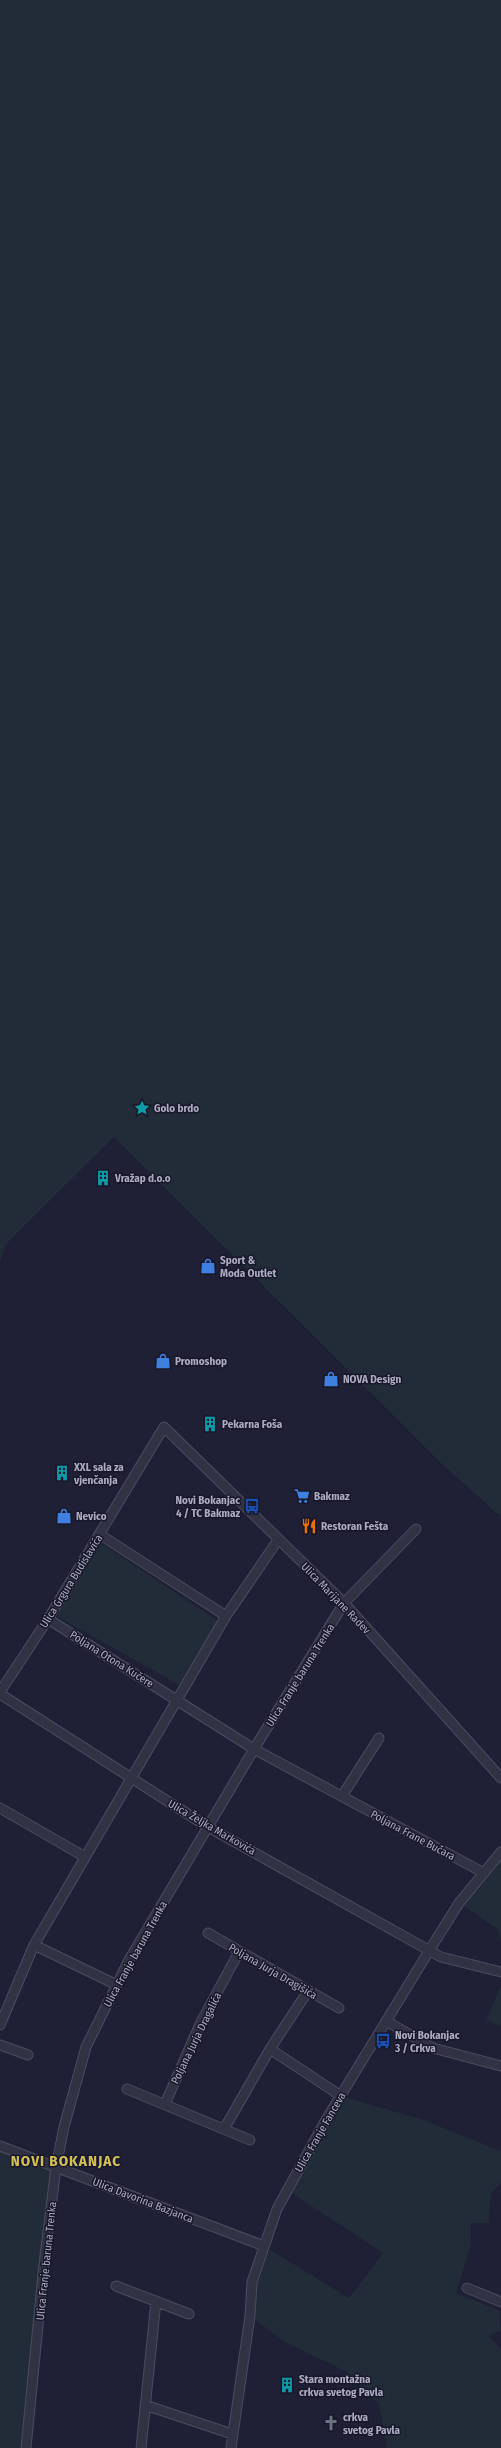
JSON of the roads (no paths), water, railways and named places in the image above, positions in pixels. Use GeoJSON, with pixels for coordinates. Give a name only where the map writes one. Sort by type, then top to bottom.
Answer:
{"type":"FeatureCollection","features":[{"type":"Feature","properties":{"kind":"street","name":"Ulica Grgura Budislavića"},"geometry":{"type":"LineString","coordinates":[[0,1693],[48,1619],[164,1427]]}},
{"type":"Feature","properties":{"kind":"street","name":"Ulica Marijane Radev"},"geometry":{"type":"LineString","coordinates":[[164,1427],[344,1603],[501,1778]]}},
{"type":"Feature","properties":{"kind":"street","name":"Ulica Franje baruna Trenka"},"geometry":{"type":"LineString","coordinates":[[26,2448],[44,2264],[56,2167],[64,2127],[86,2047],[117,1985],[208,1827],[344,1603],[416,1529]]}},
{"type":"Feature","properties":{"kind":"street"},"geometry":{"type":"LineString","coordinates":[[99,1534],[226,1616]]}},
{"type":"Feature","properties":{"kind":"street"},"geometry":{"type":"LineString","coordinates":[[0,2025],[34,1945],[226,1616],[278,1540]]}},
{"type":"Feature","properties":{"kind":"street","name":"Poljana Otona Kučere"},"geometry":{"type":"LineString","coordinates":[[48,1619],[254,1749]]}},
{"type":"Feature","properties":{"kind":"street","name":"Ulica Željka Markovića"},"geometry":{"type":"LineString","coordinates":[[0,1693],[130,1779],[208,1827],[441,1957],[501,1972]]}},
{"type":"Feature","properties":{"kind":"street"},"geometry":{"type":"LineString","coordinates":[[342,1796],[379,1738]]}},
{"type":"Feature","properties":{"kind":"street","name":"Poljana Frane Bučara"},"geometry":{"type":"LineString","coordinates":[[254,1749],[484,1874]]}},
{"type":"Feature","properties":{"kind":"street"},"geometry":{"type":"LineString","coordinates":[[1,1810],[85,1857]]}},
{"type":"Feature","properties":{"kind":"street","name":"Ulica Franje Fanceva"},"geometry":{"type":"LineString","coordinates":[[231,2448],[250,2316],[252,2282],[277,2209],[341,2096],[429,1950],[460,1903],[501,1852]]}},
{"type":"Feature","properties":{"kind":"street","name":"Poljana Jurja Dragišića"},"geometry":{"type":"LineString","coordinates":[[208,1933],[339,2008]]}},
{"type":"Feature","properties":{"kind":"street"},"geometry":{"type":"LineString","coordinates":[[34,1945],[117,1985]]}},
{"type":"Feature","properties":{"kind":"street","name":"Poljana Jurja Dragalića"},"geometry":{"type":"LineString","coordinates":[[165,2104],[201,2022],[240,1952]]}},
{"type":"Feature","properties":{"kind":"street"},"geometry":{"type":"LineString","coordinates":[[224,2129],[270,2049],[308,1991]]}},
{"type":"Feature","properties":{"kind":"street"},"geometry":{"type":"LineString","coordinates":[[386,2021],[433,2048],[501,2066]]}},
{"type":"Feature","properties":{"kind":"street"},"geometry":{"type":"LineString","coordinates":[[0,2045],[28,2055]]}},
{"type":"Feature","properties":{"kind":"street"},"geometry":{"type":"LineString","coordinates":[[270,2049],[341,2096]]}},
{"type":"Feature","properties":{"kind":"street"},"geometry":{"type":"LineString","coordinates":[[127,2089],[250,2140]]}},
{"type":"Feature","properties":{"kind":"street","name":"Ulica Davorina Bazjanca"},"geometry":{"type":"LineString","coordinates":[[0,2146],[264,2246]]}},
{"type":"Feature","properties":{"kind":"street"},"geometry":{"type":"LineString","coordinates":[[116,2286],[189,2314]]}},
{"type":"Feature","properties":{"kind":"street"},"geometry":{"type":"LineString","coordinates":[[467,2288],[501,2302]]}},
{"type":"Feature","properties":{"kind":"street"},"geometry":{"type":"LineString","coordinates":[[141,2448],[156,2301]]}},
{"type":"Feature","properties":{"kind":"street"},"geometry":{"type":"LineString","coordinates":[[145,2405],[232,2434]]}},
{"type":"Feature","properties":{"kind":"place","name":"Golo brdo"},"geometry":{"type":"Point","coordinates":[142,1108]}},
{"type":"Feature","properties":{"kind":"place","name":"Vražap d.o.o"},"geometry":{"type":"Point","coordinates":[103,1178]}},
{"type":"Feature","properties":{"kind":"place","name":"Sport & Moda Outlet"},"geometry":{"type":"Point","coordinates":[208,1266]}},
{"type":"Feature","properties":{"kind":"place","name":"Promoshop"},"geometry":{"type":"Point","coordinates":[163,1361]}},
{"type":"Feature","properties":{"kind":"place","name":"NOVA Design"},"geometry":{"type":"Point","coordinates":[331,1379]}},
{"type":"Feature","properties":{"kind":"place","name":"Pekarna Foša"},"geometry":{"type":"Point","coordinates":[210,1424]}},
{"type":"Feature","properties":{"kind":"place","name":"XXL sala za vjenčanja"},"geometry":{"type":"Point","coordinates":[62,1473]}},
{"type":"Feature","properties":{"kind":"place","name":"Bakmaz"},"geometry":{"type":"Point","coordinates":[302,1496]}},
{"type":"Feature","properties":{"kind":"place","name":"Novi Bokanjac 4 / TC Bakmaz"},"geometry":{"type":"Point","coordinates":[252,1506]}},
{"type":"Feature","properties":{"kind":"place","name":"Nevico"},"geometry":{"type":"Point","coordinates":[64,1516]}},
{"type":"Feature","properties":{"kind":"place","name":"Restoran Fešta"},"geometry":{"type":"Point","coordinates":[309,1526]}},
{"type":"Feature","properties":{"kind":"place","name":"Novi Bokanjac 3 / Crkva"},"geometry":{"type":"Point","coordinates":[383,2041]}},
{"type":"Feature","properties":{"kind":"place","name":"Stara montažna crkva svetog Pavla"},"geometry":{"type":"Point","coordinates":[287,2385]}},
{"type":"Feature","properties":{"kind":"place","name":"crkva svetog Pavla"},"geometry":{"type":"Point","coordinates":[331,2423]}},
{"type":"Feature","properties":{"kind":"district","name":"NOVI BOKANJAC"},"geometry":{"type":"Point","coordinates":[66,2161]}}]}
